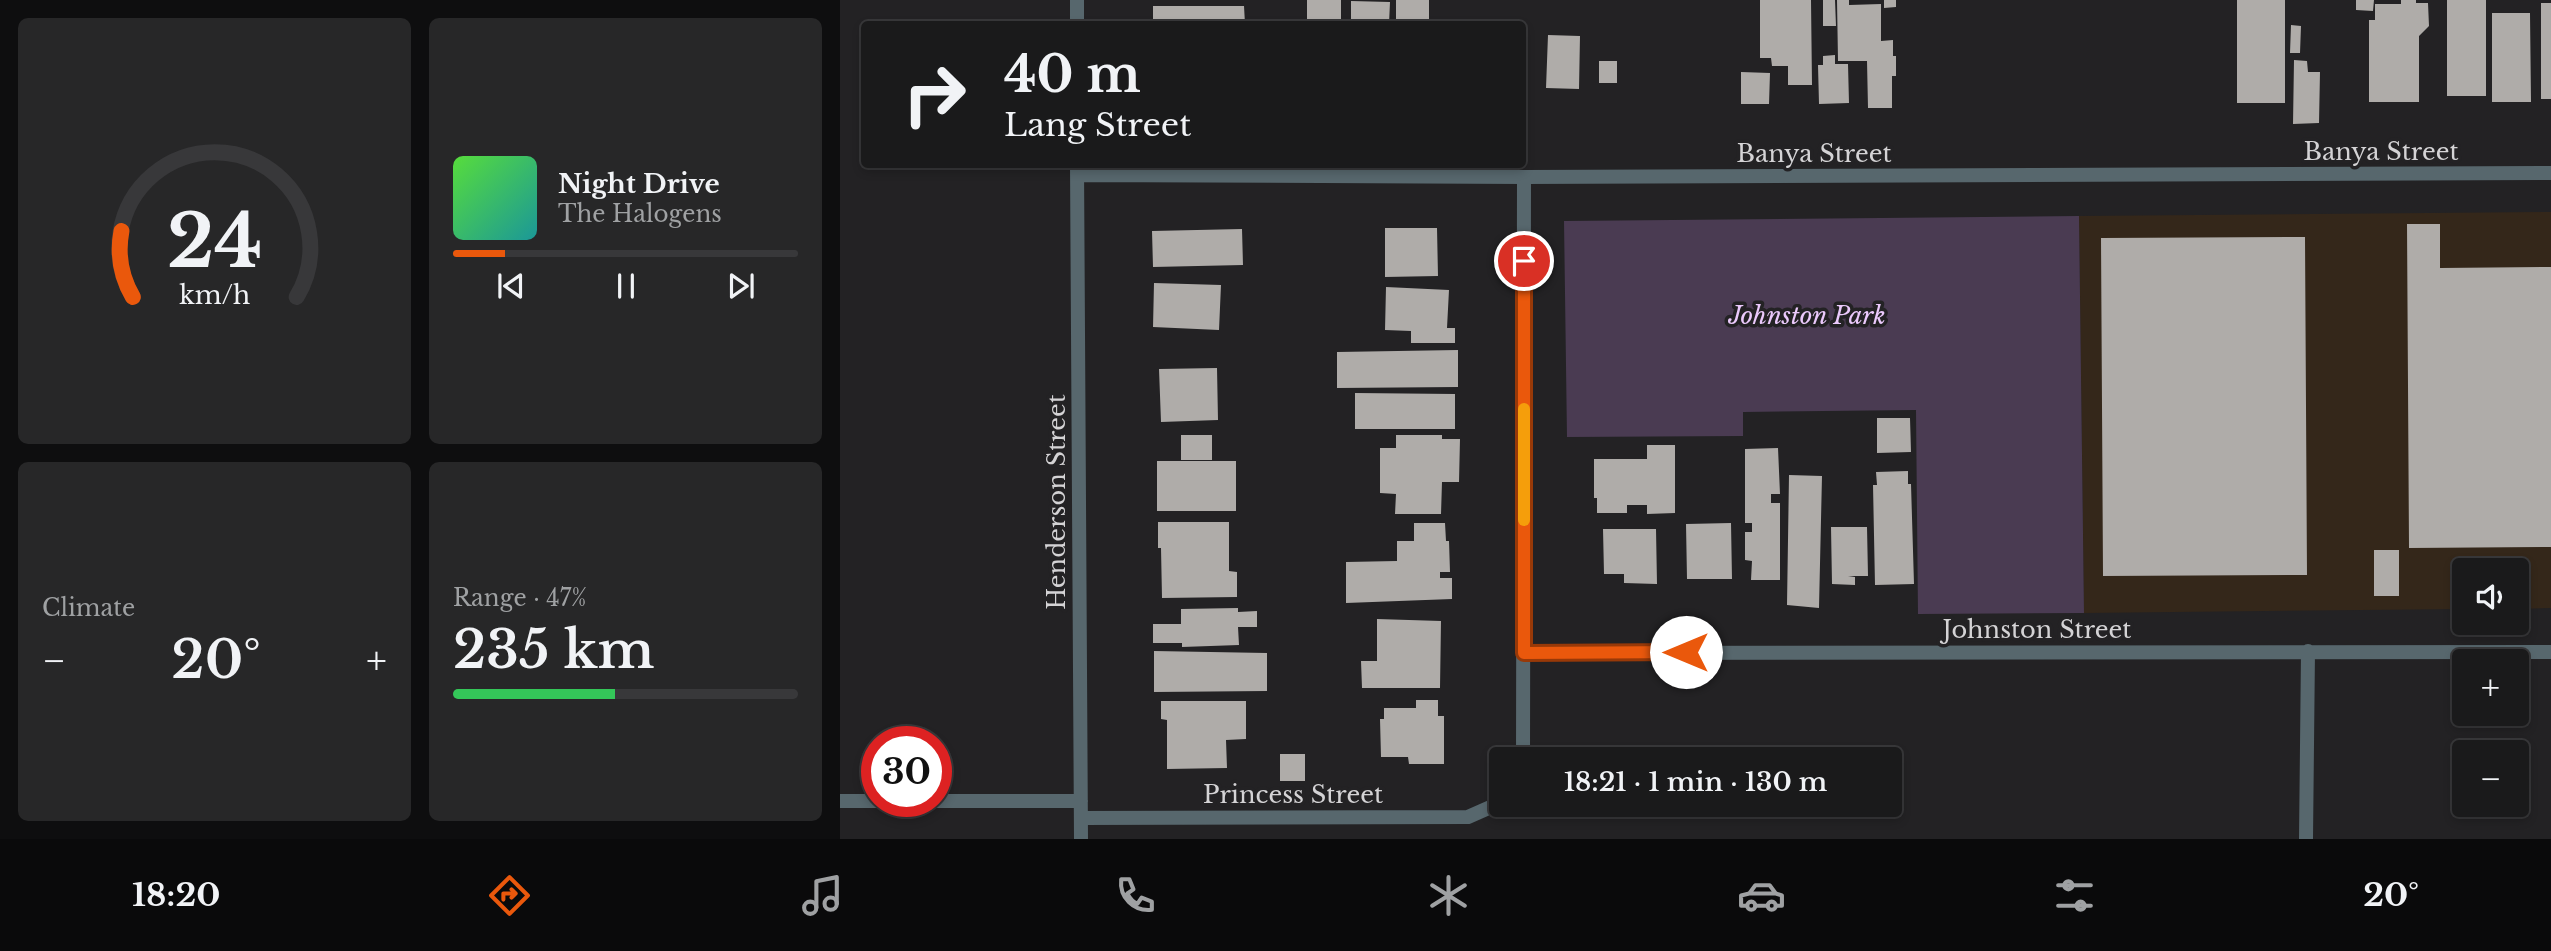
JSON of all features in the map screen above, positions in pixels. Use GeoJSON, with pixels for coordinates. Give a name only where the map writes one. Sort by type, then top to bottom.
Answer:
{"type":"FeatureCollection","features":[{"type":"Feature","properties":{"kind":"street"},"geometry":{"type":"LineString","coordinates":[[1077,0],[1077,21]]}},
{"type":"Feature","properties":{"kind":"street","name":"Banya Street"},"geometry":{"type":"LineString","coordinates":[[1077,170],[1524,177],[2551,173]]}},
{"type":"Feature","properties":{"kind":"street","name":"Henderson Street"},"geometry":{"type":"LineString","coordinates":[[1077,170],[1081,839]]}},
{"type":"Feature","properties":{"kind":"street"},"geometry":{"type":"LineString","coordinates":[[1523,747],[1524,177]]}},
{"type":"Feature","properties":{"kind":"street"},"geometry":{"type":"LineString","coordinates":[[2306,839],[2308,650]]}},
{"type":"Feature","properties":{"kind":"street","name":"Johnston Street"},"geometry":{"type":"LineString","coordinates":[[1524,653],[2308,650],[2551,652]]}},
{"type":"Feature","properties":{"kind":"street"},"geometry":{"type":"LineString","coordinates":[[840,801],[861,801]]}},
{"type":"Feature","properties":{"kind":"street"},"geometry":{"type":"LineString","coordinates":[[952,801],[1081,801]]}},
{"type":"Feature","properties":{"kind":"street","name":"Princess Street"},"geometry":{"type":"LineString","coordinates":[[1081,818],[1468,817],[1489,808]]}},
{"type":"Feature","properties":{"kind":"shaded area"},"geometry":{"type":"Polygon","coordinates":[[[2551,212],[2551,608],[2529,609],[2529,558],[2452,558],[2452,609],[2084,613],[2079,216],[2551,212]]]}},
{"type":"Feature","properties":{"kind":"green space","name":"Johnston Park"},"geometry":{"type":"Polygon","coordinates":[[[2079,216],[2084,613],[1918,614],[1916,410],[1743,412],[1743,436],[1567,437],[1564,221],[2079,216]]]}},
{"type":"Feature","properties":{"kind":"building"},"geometry":{"type":"Polygon","coordinates":[[[1307,0],[1341,0],[1341,21],[1307,21],[1307,0]]]}},
{"type":"Feature","properties":{"kind":"building"},"geometry":{"type":"Polygon","coordinates":[[[1396,0],[1429,0],[1429,21],[1396,21],[1396,0]]]}},
{"type":"Feature","properties":{"kind":"building"},"geometry":{"type":"Polygon","coordinates":[[[1760,0],[1811,0],[1812,85],[1788,85],[1788,66],[1772,66],[1771,58],[1760,58],[1760,0]]]}},
{"type":"Feature","properties":{"kind":"building"},"geometry":{"type":"Polygon","coordinates":[[[1823,0],[1835,0],[1836,26],[1823,26],[1823,0]]]}},
{"type":"Feature","properties":{"kind":"building"},"geometry":{"type":"Polygon","coordinates":[[[1837,0],[1849,0],[1849,5],[1881,4],[1881,41],[1893,40],[1893,56],[1896,56],[1896,76],[1892,76],[1892,108],[1868,108],[1867,61],[1838,61],[1837,0]]]}},
{"type":"Feature","properties":{"kind":"building"},"geometry":{"type":"Polygon","coordinates":[[[1884,0],[1896,0],[1896,7],[1884,8],[1884,0]]]}},
{"type":"Feature","properties":{"kind":"building"},"geometry":{"type":"Polygon","coordinates":[[[2237,0],[2285,0],[2285,103],[2237,103],[2237,0]]]}},
{"type":"Feature","properties":{"kind":"building"},"geometry":{"type":"Polygon","coordinates":[[[2356,0],[2374,0],[2373,11],[2356,10],[2356,0]]]}},
{"type":"Feature","properties":{"kind":"building"},"geometry":{"type":"Polygon","coordinates":[[[2401,0],[2428,3],[2429,26],[2419,36],[2419,102],[2369,102],[2369,20],[2375,20],[2375,4],[2401,4],[2401,0]]]}},
{"type":"Feature","properties":{"kind":"building"},"geometry":{"type":"Polygon","coordinates":[[[2447,0],[2486,0],[2486,96],[2447,96],[2447,0]]]}},
{"type":"Feature","properties":{"kind":"building"},"geometry":{"type":"Polygon","coordinates":[[[1351,1],[1390,2],[1389,21],[1351,21],[1351,1]]]}},
{"type":"Feature","properties":{"kind":"building"},"geometry":{"type":"Polygon","coordinates":[[[2541,3],[2551,3],[2551,99],[2541,99],[2541,3]]]}},
{"type":"Feature","properties":{"kind":"building"},"geometry":{"type":"Polygon","coordinates":[[[1153,6],[1244,6],[1245,21],[1153,21],[1153,6]]]}},
{"type":"Feature","properties":{"kind":"building"},"geometry":{"type":"Polygon","coordinates":[[[2492,13],[2530,13],[2531,102],[2492,102],[2492,13]]]}},
{"type":"Feature","properties":{"kind":"building"},"geometry":{"type":"Polygon","coordinates":[[[2291,25],[2301,26],[2300,53],[2290,53],[2291,25]]]}},
{"type":"Feature","properties":{"kind":"building"},"geometry":{"type":"Polygon","coordinates":[[[1548,35],[1580,36],[1579,89],[1546,88],[1548,35]]]}},
{"type":"Feature","properties":{"kind":"building"},"geometry":{"type":"Polygon","coordinates":[[[1835,55],[1835,64],[1848,64],[1849,103],[1819,104],[1818,65],[1823,65],[1823,56],[1835,55]]]}},
{"type":"Feature","properties":{"kind":"building"},"geometry":{"type":"Polygon","coordinates":[[[2294,60],[2307,61],[2308,72],[2320,72],[2319,123],[2293,124],[2294,60]]]}},
{"type":"Feature","properties":{"kind":"building"},"geometry":{"type":"Polygon","coordinates":[[[1599,61],[1617,61],[1617,83],[1599,83],[1599,61]]]}},
{"type":"Feature","properties":{"kind":"building"},"geometry":{"type":"Polygon","coordinates":[[[1741,72],[1770,73],[1769,104],[1741,104],[1741,72]]]}},
{"type":"Feature","properties":{"kind":"building"},"geometry":{"type":"Polygon","coordinates":[[[2407,224],[2440,224],[2440,268],[2551,267],[2551,547],[2409,548],[2407,224]]]}},
{"type":"Feature","properties":{"kind":"building"},"geometry":{"type":"Polygon","coordinates":[[[1385,228],[1437,228],[1438,276],[1385,277],[1385,228]]]}},
{"type":"Feature","properties":{"kind":"building"},"geometry":{"type":"Polygon","coordinates":[[[1242,229],[1243,265],[1153,267],[1152,231],[1242,229]]]}},
{"type":"Feature","properties":{"kind":"building"},"geometry":{"type":"Polygon","coordinates":[[[2305,237],[2307,575],[2103,576],[2101,238],[2305,237]]]}},
{"type":"Feature","properties":{"kind":"building"},"geometry":{"type":"Polygon","coordinates":[[[1154,283],[1221,285],[1219,330],[1153,327],[1154,283]]]}},
{"type":"Feature","properties":{"kind":"building"},"geometry":{"type":"Polygon","coordinates":[[[1386,287],[1449,290],[1447,328],[1455,328],[1455,343],[1411,343],[1411,331],[1385,330],[1386,287]]]}},
{"type":"Feature","properties":{"kind":"building"},"geometry":{"type":"Polygon","coordinates":[[[1458,350],[1458,387],[1337,388],[1337,352],[1458,350]]]}},
{"type":"Feature","properties":{"kind":"building"},"geometry":{"type":"Polygon","coordinates":[[[1217,368],[1218,420],[1161,422],[1159,369],[1217,368]]]}},
{"type":"Feature","properties":{"kind":"building"},"geometry":{"type":"Polygon","coordinates":[[[1355,393],[1455,394],[1455,429],[1355,429],[1355,393]]]}},
{"type":"Feature","properties":{"kind":"building"},"geometry":{"type":"Polygon","coordinates":[[[1877,418],[1910,418],[1911,452],[1877,453],[1877,418]]]}},
{"type":"Feature","properties":{"kind":"building"},"geometry":{"type":"Polygon","coordinates":[[[1181,435],[1212,435],[1212,460],[1181,460],[1181,435]]]}},
{"type":"Feature","properties":{"kind":"building"},"geometry":{"type":"Polygon","coordinates":[[[1396,435],[1442,435],[1442,439],[1460,439],[1459,482],[1442,482],[1441,514],[1395,514],[1396,494],[1380,493],[1380,448],[1396,448],[1396,435]]]}},
{"type":"Feature","properties":{"kind":"building"},"geometry":{"type":"Polygon","coordinates":[[[1647,445],[1675,445],[1675,513],[1647,514],[1647,505],[1627,505],[1627,513],[1597,513],[1597,498],[1594,498],[1594,459],[1647,459],[1647,445]]]}},
{"type":"Feature","properties":{"kind":"building"},"geometry":{"type":"Polygon","coordinates":[[[1778,448],[1780,494],[1771,494],[1771,503],[1780,503],[1780,580],[1751,580],[1752,561],[1745,560],[1745,532],[1752,532],[1752,523],[1745,523],[1745,449],[1778,448]]]}},
{"type":"Feature","properties":{"kind":"building"},"geometry":{"type":"Polygon","coordinates":[[[1157,461],[1236,461],[1236,511],[1157,511],[1157,461]]]}},
{"type":"Feature","properties":{"kind":"building"},"geometry":{"type":"Polygon","coordinates":[[[1908,471],[1908,484],[1911,484],[1914,584],[1875,585],[1873,485],[1877,485],[1876,472],[1908,471]]]}},
{"type":"Feature","properties":{"kind":"building"},"geometry":{"type":"Polygon","coordinates":[[[1789,475],[1822,476],[1819,608],[1787,605],[1789,475]]]}},
{"type":"Feature","properties":{"kind":"building"},"geometry":{"type":"Polygon","coordinates":[[[1158,522],[1229,522],[1229,571],[1237,572],[1237,597],[1162,598],[1158,522]]]}},
{"type":"Feature","properties":{"kind":"building"},"geometry":{"type":"Polygon","coordinates":[[[1414,523],[1445,523],[1446,541],[1449,541],[1450,572],[1440,572],[1440,578],[1452,578],[1452,599],[1346,603],[1346,562],[1397,561],[1397,541],[1414,541],[1414,523]]]}},
{"type":"Feature","properties":{"kind":"building"},"geometry":{"type":"Polygon","coordinates":[[[1731,523],[1732,579],[1687,579],[1686,524],[1731,523]]]}},
{"type":"Feature","properties":{"kind":"building"},"geometry":{"type":"Polygon","coordinates":[[[1831,527],[1867,527],[1868,576],[1848,576],[1855,577],[1855,585],[1832,584],[1831,527]]]}},
{"type":"Feature","properties":{"kind":"building"},"geometry":{"type":"Polygon","coordinates":[[[1603,529],[1656,529],[1657,584],[1624,583],[1624,574],[1604,574],[1603,529]]]}},
{"type":"Feature","properties":{"kind":"building"},"geometry":{"type":"Polygon","coordinates":[[[2374,550],[2399,550],[2399,596],[2374,596],[2374,550]]]}},
{"type":"Feature","properties":{"kind":"building"},"geometry":{"type":"Polygon","coordinates":[[[1238,608],[1238,612],[1257,611],[1257,627],[1238,627],[1239,645],[1182,647],[1182,643],[1153,643],[1153,624],[1181,624],[1181,609],[1238,608]]]}},
{"type":"Feature","properties":{"kind":"building"},"geometry":{"type":"Polygon","coordinates":[[[1377,619],[1441,621],[1440,688],[1362,688],[1361,661],[1377,661],[1377,619]]]}},
{"type":"Feature","properties":{"kind":"building"},"geometry":{"type":"Polygon","coordinates":[[[1154,651],[1267,653],[1267,691],[1154,692],[1154,651]]]}},
{"type":"Feature","properties":{"kind":"building"},"geometry":{"type":"Polygon","coordinates":[[[1416,700],[1438,700],[1438,716],[1444,716],[1444,764],[1409,764],[1408,757],[1381,757],[1380,719],[1384,719],[1384,708],[1416,708],[1416,700]]]}},
{"type":"Feature","properties":{"kind":"building"},"geometry":{"type":"Polygon","coordinates":[[[1161,701],[1246,701],[1246,739],[1226,740],[1227,768],[1167,769],[1167,720],[1161,719],[1161,701]]]}},
{"type":"Feature","properties":{"kind":"building"},"geometry":{"type":"Polygon","coordinates":[[[1280,754],[1305,754],[1305,781],[1280,781],[1280,754]]]}},
{"type":"Feature","properties":{"kind":"slow traffic"},"geometry":{"type":"LineString","coordinates":[[1524,409],[1524,520]]}},
{"type":"Feature","properties":{"kind":"route"},"geometry":{"type":"LineString","coordinates":[[1524,261],[1524,653],[1686,652]]}}]}
